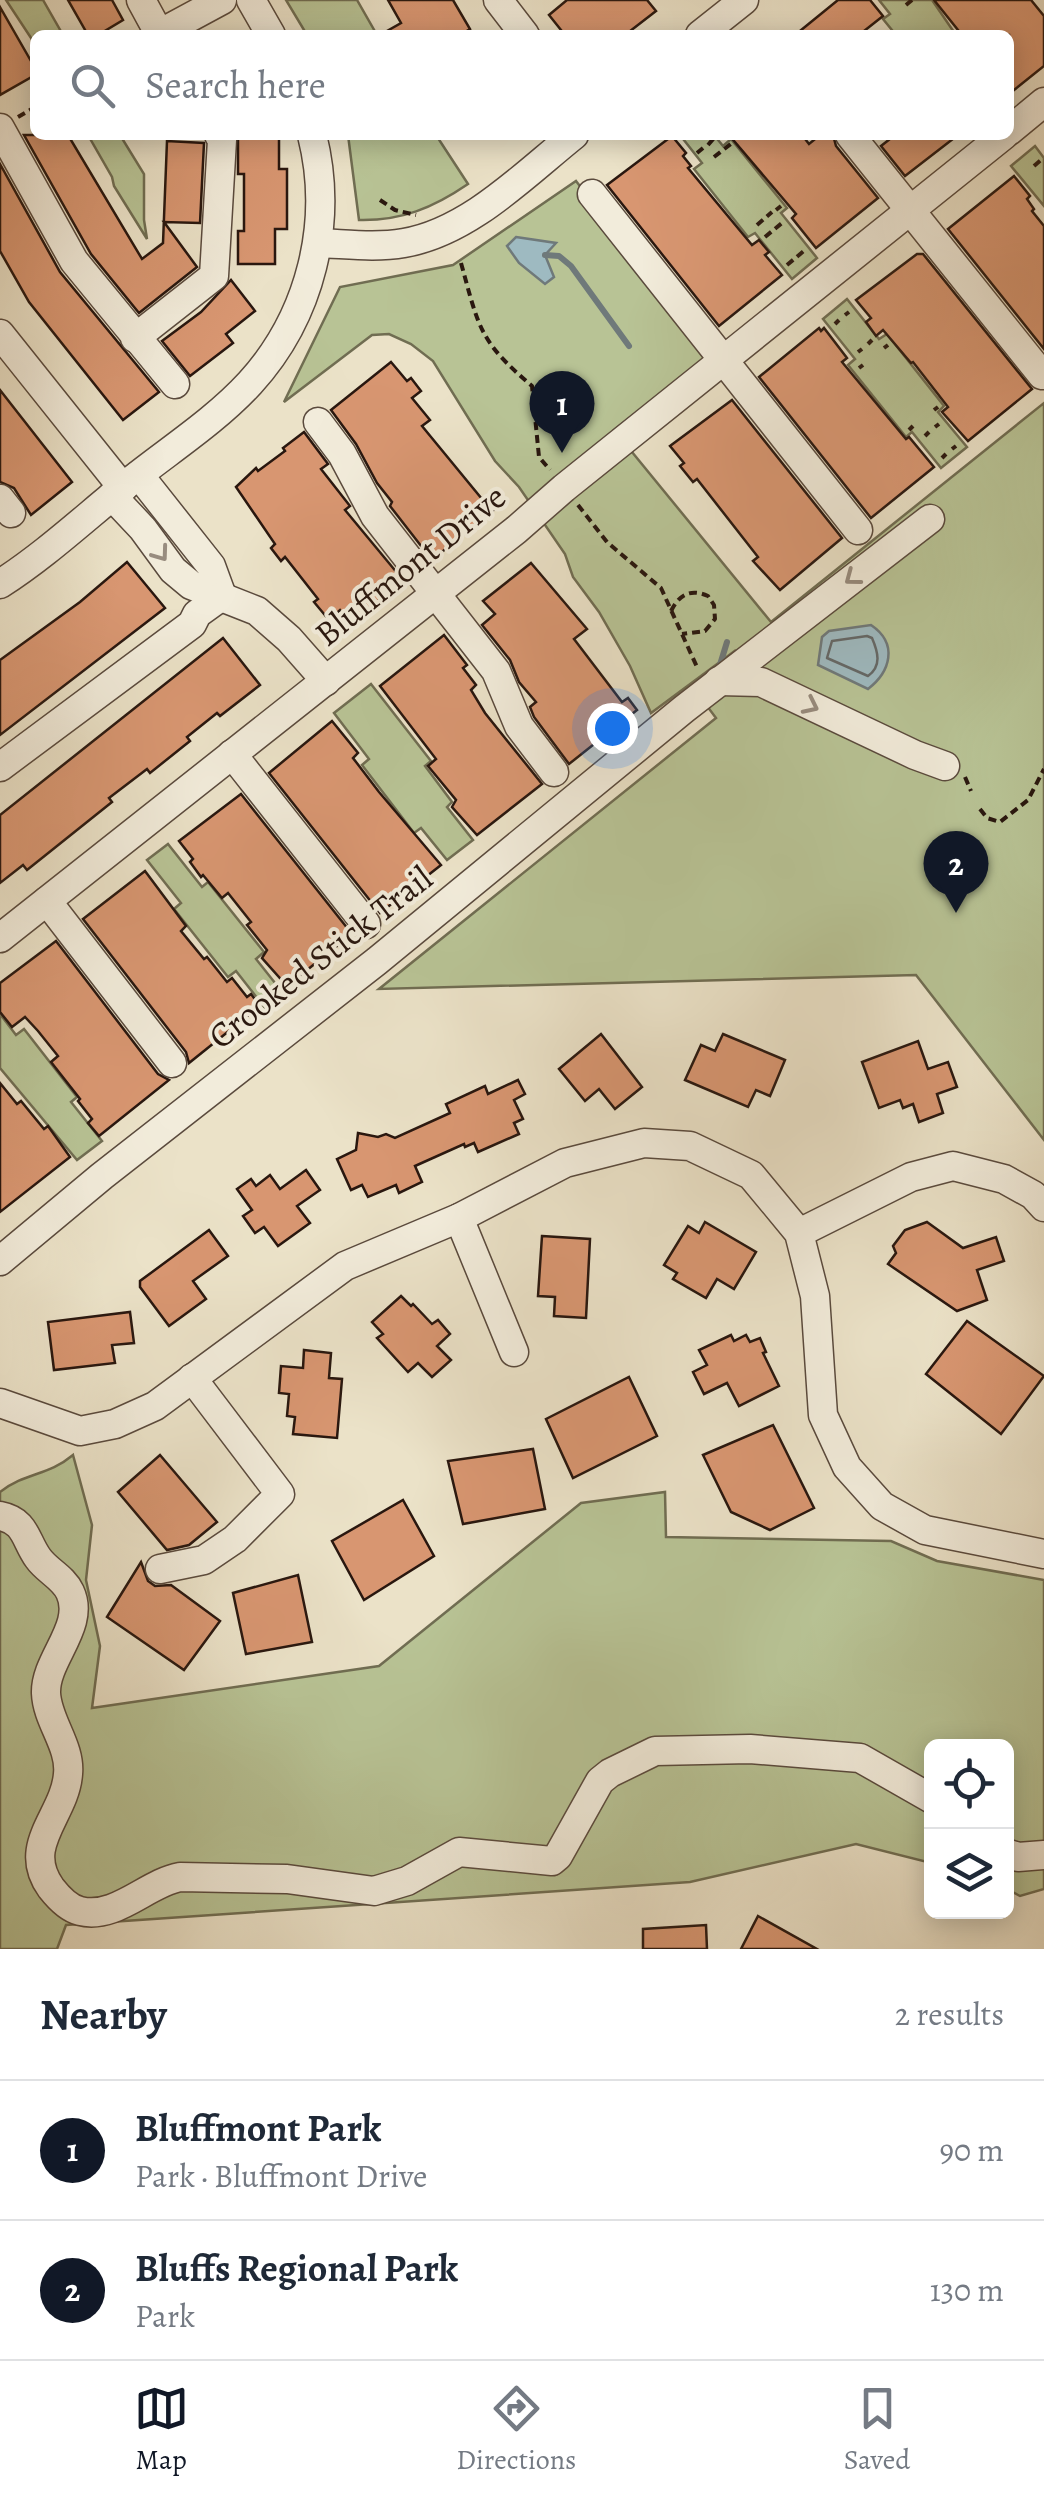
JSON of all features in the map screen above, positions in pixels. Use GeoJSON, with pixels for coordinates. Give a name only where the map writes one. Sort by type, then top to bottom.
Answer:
{"type":"FeatureCollection","features":[{"type":"Feature","properties":{"kind":"street"},"geometry":{"type":"LineString","coordinates":[[141,0],[158,30]]}},
{"type":"Feature","properties":{"kind":"street"},"geometry":{"type":"LineString","coordinates":[[167,30],[222,0]]}},
{"type":"Feature","properties":{"kind":"street"},"geometry":{"type":"LineString","coordinates":[[251,0],[269,30]]}},
{"type":"Feature","properties":{"kind":"street"},"geometry":{"type":"LineString","coordinates":[[498,0],[522,30]]}},
{"type":"Feature","properties":{"kind":"street"},"geometry":{"type":"LineString","coordinates":[[706,30],[744,0]]}},
{"type":"Feature","properties":{"kind":"street","name":"Bluffmont Drive"},"geometry":{"type":"LineString","coordinates":[[1014,126],[1044,102]]}},
{"type":"Feature","properties":{"kind":"street"},"geometry":{"type":"LineString","coordinates":[[0,128],[74,261],[175,384]]}},
{"type":"Feature","properties":{"kind":"street"},"geometry":{"type":"LineString","coordinates":[[136,338],[214,276],[222,140]]}},
{"type":"Feature","properties":{"kind":"street"},"geometry":{"type":"LineString","coordinates":[[0,584],[249,384],[272,355],[298,309],[318,242],[322,205],[320,165],[313,140]]}},
{"type":"Feature","properties":{"kind":"street"},"geometry":{"type":"LineString","coordinates":[[318,242],[364,246],[406,243],[441,232],[477,212],[568,140]]}},
{"type":"Feature","properties":{"kind":"street"},"geometry":{"type":"LineString","coordinates":[[854,140],[1042,375]]}},
{"type":"Feature","properties":{"kind":"street","name":"Bluffmont Drive"},"geometry":{"type":"LineString","coordinates":[[0,938],[436,594],[997,140]]}},
{"type":"Feature","properties":{"kind":"street"},"geometry":{"type":"LineString","coordinates":[[592,194],[858,530]]}},
{"type":"Feature","properties":{"kind":"street"},"geometry":{"type":"LineString","coordinates":[[0,334],[125,486],[212,566],[222,596],[257,611],[290,638],[326,681]]}},
{"type":"Feature","properties":{"kind":"street"},"geometry":{"type":"LineString","coordinates":[[318,422],[342,454],[375,516],[496,671],[519,726],[554,772]]}},
{"type":"Feature","properties":{"kind":"street","name":"Crooked Stick Trail"},"geometry":{"type":"LineString","coordinates":[[0,1261],[393,948],[719,681],[930,520]]}},
{"type":"Feature","properties":{"kind":"street"},"geometry":{"type":"LineString","coordinates":[[0,767],[192,624],[198,614],[222,596]]}},
{"type":"Feature","properties":{"kind":"street"},"geometry":{"type":"LineString","coordinates":[[719,681],[762,682],[945,766]]}},
{"type":"Feature","properties":{"kind":"street"},"geometry":{"type":"LineString","coordinates":[[232,754],[366,924]]}},
{"type":"Feature","properties":{"kind":"street"},"geometry":{"type":"LineString","coordinates":[[47,901],[172,1063]]}},
{"type":"Feature","properties":{"kind":"street"},"geometry":{"type":"LineString","coordinates":[[0,1403],[80,1431],[115,1424],[156,1406],[345,1266],[459,1218],[565,1163],[644,1143],[690,1146],[751,1175],[799,1233],[814,1296],[822,1415],[847,1467],[882,1506],[925,1530],[1044,1554]]}},
{"type":"Feature","properties":{"kind":"street"},"geometry":{"type":"LineString","coordinates":[[799,1233],[911,1176],[953,1166],[1004,1178],[1033,1195],[1044,1207]]}},
{"type":"Feature","properties":{"kind":"street"},"geometry":{"type":"LineString","coordinates":[[459,1218],[514,1352]]}},
{"type":"Feature","properties":{"kind":"street"},"geometry":{"type":"LineString","coordinates":[[160,1569],[204,1560],[235,1539],[280,1494],[192,1378]]}},
{"type":"Feature","properties":{"kind":"street"},"geometry":{"type":"LineString","coordinates":[[0,1516],[22,1527],[36,1555],[66,1585],[74,1604],[46,1692],[68,1760],[68,1775],[39,1856],[43,1876],[55,1893],[80,1911],[111,1908],[180,1877],[287,1880],[374,1891],[407,1881],[460,1852],[552,1861],[600,1781],[655,1751],[750,1749],[860,1758],[924,1794]]}},
{"type":"Feature","properties":{"kind":"street"},"geometry":{"type":"LineString","coordinates":[[1014,1856],[1044,1855]]}},
{"type":"Feature","properties":{"kind":"path"},"geometry":{"type":"LineString","coordinates":[[906,5],[912,0]]}},
{"type":"Feature","properties":{"kind":"path"},"geometry":{"type":"LineString","coordinates":[[697,153],[712,140]]}},
{"type":"Feature","properties":{"kind":"path"},"geometry":{"type":"LineString","coordinates":[[714,158],[732,143]]}},
{"type":"Feature","properties":{"kind":"path"},"geometry":{"type":"LineString","coordinates":[[1034,166],[1041,160]]}},
{"type":"Feature","properties":{"kind":"path"},"geometry":{"type":"LineString","coordinates":[[380,200],[395,210],[421,216]]}},
{"type":"Feature","properties":{"kind":"path"},"geometry":{"type":"LineString","coordinates":[[757,224],[776,209]]}},
{"type":"Feature","properties":{"kind":"path"},"geometry":{"type":"LineString","coordinates":[[764,238],[782,222]]}},
{"type":"Feature","properties":{"kind":"path"},"geometry":{"type":"LineString","coordinates":[[787,265],[805,250]]}},
{"type":"Feature","properties":{"kind":"path"},"geometry":{"type":"LineString","coordinates":[[671,611],[678,598],[689,593],[708,596],[714,606],[714,619],[705,632],[682,634]]}},
{"type":"Feature","properties":{"kind":"path"},"geometry":{"type":"LineString","coordinates":[[980,809],[986,818],[1000,822],[1028,800],[1044,769]]}},
{"type":"Feature","properties":{"kind":"green space"},"geometry":{"type":"Polygon","coordinates":[[[6,0],[43,0],[60,30],[30,30],[30,36],[6,0]]]}},
{"type":"Feature","properties":{"kind":"green space"},"geometry":{"type":"Polygon","coordinates":[[[286,0],[357,0],[374,30],[304,30],[286,0]]]}},
{"type":"Feature","properties":{"kind":"green space"},"geometry":{"type":"Polygon","coordinates":[[[879,0],[932,0],[953,30],[892,30],[883,19],[890,14],[879,0]]]}},
{"type":"Feature","properties":{"kind":"green space"},"geometry":{"type":"Polygon","coordinates":[[[91,140],[123,140],[144,174],[147,239],[114,186],[91,140]]]}},
{"type":"Feature","properties":{"kind":"green space"},"geometry":{"type":"Polygon","coordinates":[[[349,140],[439,140],[468,184],[416,211],[359,220],[349,140]]]}},
{"type":"Feature","properties":{"kind":"green space"},"geometry":{"type":"Polygon","coordinates":[[[684,140],[718,140],[723,146],[732,140],[787,208],[781,213],[817,258],[792,279],[755,233],[748,237],[694,169],[702,163],[684,140]]]}},
{"type":"Feature","properties":{"kind":"green space"},"geometry":{"type":"Polygon","coordinates":[[[1035,146],[1044,158],[1044,206],[1011,166],[1035,146]]]}},
{"type":"Feature","properties":{"kind":"green space"},"geometry":{"type":"Polygon","coordinates":[[[576,181],[711,355],[614,430],[771,622],[1044,403],[1044,1140],[916,975],[379,989],[716,718],[692,686],[736,650],[651,713],[630,666],[599,612],[573,577],[565,554],[519,487],[495,461],[433,361],[411,344],[389,334],[372,335],[284,402],[340,287],[453,265],[576,181]]]}},
{"type":"Feature","properties":{"kind":"green space"},"geometry":{"type":"Polygon","coordinates":[[[847,299],[879,339],[887,334],[944,406],[938,412],[967,447],[941,468],[912,432],[906,437],[848,365],[855,359],[823,319],[847,299]]]}},
{"type":"Feature","properties":{"kind":"green space"},"geometry":{"type":"Polygon","coordinates":[[[371,684],[431,761],[425,766],[452,802],[447,807],[473,840],[447,860],[421,828],[414,833],[362,765],[369,759],[334,713],[371,684]]]}},
{"type":"Feature","properties":{"kind":"green space"},"geometry":{"type":"Polygon","coordinates":[[[168,844],[202,887],[208,882],[264,952],[256,959],[283,993],[265,1008],[236,971],[228,977],[174,909],[181,903],[147,860],[168,844]]]}},
{"type":"Feature","properties":{"kind":"green space"},"geometry":{"type":"Polygon","coordinates":[[[0,1014],[16,1035],[24,1029],[77,1097],[71,1102],[102,1141],[77,1160],[0,1068],[0,1014]]]}},
{"type":"Feature","properties":{"kind":"green space"},"geometry":{"type":"Polygon","coordinates":[[[73,1455],[92,1525],[86,1580],[100,1646],[92,1708],[379,1666],[581,1503],[665,1492],[666,1537],[891,1541],[937,1561],[1044,1580],[1044,1889],[1020,1896],[1014,1893],[1014,1739],[924,1739],[924,1861],[856,1844],[690,1882],[66,1925],[57,1949],[0,1949],[0,1492],[73,1455]]]}},
{"type":"Feature","properties":{"kind":"water"},"geometry":{"type":"Polygon","coordinates":[[[516,237],[556,243],[545,255],[554,277],[545,284],[519,263],[507,246],[516,237]]]}},
{"type":"Feature","properties":{"kind":"water"},"geometry":{"type":"Polygon","coordinates":[[[871,625],[885,641],[888,658],[882,674],[868,689],[818,665],[822,637],[829,631],[871,625]]]}},
{"type":"Feature","properties":{"kind":"building"},"geometry":{"type":"Polygon","coordinates":[[[68,0],[112,0],[123,20],[106,30],[85,30],[68,0]]]}},
{"type":"Feature","properties":{"kind":"building"},"geometry":{"type":"Polygon","coordinates":[[[388,0],[453,0],[470,29],[389,30],[401,23],[388,0]]]}},
{"type":"Feature","properties":{"kind":"building"},"geometry":{"type":"Polygon","coordinates":[[[567,0],[647,0],[656,11],[631,30],[561,30],[549,15],[567,0]]]}},
{"type":"Feature","properties":{"kind":"building"},"geometry":{"type":"Polygon","coordinates":[[[838,0],[870,0],[883,16],[865,30],[801,30],[838,0]]]}},
{"type":"Feature","properties":{"kind":"building"},"geometry":{"type":"Polygon","coordinates":[[[934,0],[1031,0],[1044,16],[1044,66],[1014,90],[1014,30],[958,30],[934,0]]]}},
{"type":"Feature","properties":{"kind":"building"},"geometry":{"type":"Polygon","coordinates":[[[0,7],[30,59],[30,78],[0,95],[0,7]]]}},
{"type":"Feature","properties":{"kind":"building"},"geometry":{"type":"Polygon","coordinates":[[[24,135],[30,135],[30,140],[71,140],[142,259],[163,243],[167,141],[204,143],[200,223],[164,222],[197,267],[139,313],[91,254],[24,135]]]}},
{"type":"Feature","properties":{"kind":"building"},"geometry":{"type":"Polygon","coordinates":[[[238,140],[279,140],[279,169],[287,169],[287,229],[275,229],[275,264],[238,264],[238,231],[244,231],[244,174],[238,174],[238,140]]]}},
{"type":"Feature","properties":{"kind":"building"},"geometry":{"type":"Polygon","coordinates":[[[667,140],[675,140],[686,153],[683,156],[691,166],[688,168],[752,245],[759,240],[769,252],[765,255],[782,275],[719,326],[607,185],[667,140]]]}},
{"type":"Feature","properties":{"kind":"building"},"geometry":{"type":"Polygon","coordinates":[[[733,140],[806,140],[809,144],[814,140],[834,140],[878,198],[816,248],[792,218],[796,214],[733,140]]]}},
{"type":"Feature","properties":{"kind":"building"},"geometry":{"type":"Polygon","coordinates":[[[889,140],[952,140],[905,176],[881,146],[889,140]]]}},
{"type":"Feature","properties":{"kind":"building"},"geometry":{"type":"Polygon","coordinates":[[[0,164],[60,272],[159,392],[123,420],[29,302],[0,251],[0,164]]]}},
{"type":"Feature","properties":{"kind":"building"},"geometry":{"type":"Polygon","coordinates":[[[1014,176],[1030,196],[1027,199],[1032,211],[1044,226],[1044,349],[948,229],[1014,176]]]}},
{"type":"Feature","properties":{"kind":"building"},"geometry":{"type":"Polygon","coordinates":[[[917,254],[923,254],[1032,389],[968,441],[942,412],[948,407],[913,362],[883,330],[876,336],[866,322],[871,318],[856,300],[917,254]]]}},
{"type":"Feature","properties":{"kind":"building"},"geometry":{"type":"Polygon","coordinates":[[[231,280],[255,311],[226,334],[233,343],[190,376],[162,341],[201,312],[231,280]]]}},
{"type":"Feature","properties":{"kind":"building"},"geometry":{"type":"Polygon","coordinates":[[[819,328],[824,328],[847,358],[842,362],[934,467],[871,518],[759,377],[819,328]]]}},
{"type":"Feature","properties":{"kind":"building"},"geometry":{"type":"Polygon","coordinates":[[[391,362],[421,391],[412,398],[430,420],[422,426],[482,499],[486,496],[496,508],[432,560],[390,506],[392,502],[331,410],[391,362]]]}},
{"type":"Feature","properties":{"kind":"building"},"geometry":{"type":"Polygon","coordinates":[[[0,390],[72,482],[31,515],[14,488],[0,482],[0,390]]]}},
{"type":"Feature","properties":{"kind":"building"},"geometry":{"type":"Polygon","coordinates":[[[732,400],[842,538],[780,590],[753,561],[758,557],[697,479],[693,482],[680,466],[684,463],[670,446],[732,400]]]}},
{"type":"Feature","properties":{"kind":"building"},"geometry":{"type":"Polygon","coordinates":[[[304,432],[328,464],[321,469],[350,506],[345,510],[403,580],[360,616],[356,610],[346,618],[340,610],[329,620],[314,602],[318,599],[285,557],[281,561],[271,548],[275,544],[236,487],[304,432]]]}},
{"type":"Feature","properties":{"kind":"building"},"geometry":{"type":"Polygon","coordinates":[[[127,562],[165,608],[0,735],[0,660],[127,562]]]}},
{"type":"Feature","properties":{"kind":"building"},"geometry":{"type":"Polygon","coordinates":[[[531,563],[587,629],[574,639],[622,702],[628,698],[637,710],[569,764],[534,717],[530,707],[536,702],[519,682],[510,660],[482,625],[495,614],[483,601],[531,563]]]}},
{"type":"Feature","properties":{"kind":"building"},"geometry":{"type":"Polygon","coordinates":[[[444,635],[467,665],[463,668],[476,685],[471,690],[485,713],[542,784],[477,835],[452,807],[456,800],[428,766],[436,759],[380,686],[444,635]]]}},
{"type":"Feature","properties":{"kind":"building"},"geometry":{"type":"Polygon","coordinates":[[[223,638],[260,685],[187,737],[190,741],[150,773],[147,769],[109,798],[112,802],[27,870],[23,865],[0,883],[0,815],[223,638]]]}},
{"type":"Feature","properties":{"kind":"building"},"geometry":{"type":"Polygon","coordinates":[[[332,721],[358,753],[353,758],[441,865],[380,913],[269,773],[332,721]]]}},
{"type":"Feature","properties":{"kind":"building"},"geometry":{"type":"Polygon","coordinates":[[[241,794],[352,934],[287,986],[262,958],[267,950],[247,925],[251,922],[228,893],[222,898],[201,877],[179,841],[241,794]]]}},
{"type":"Feature","properties":{"kind":"building"},"geometry":{"type":"Polygon","coordinates":[[[145,871],[186,926],[181,931],[204,959],[207,957],[227,982],[232,978],[260,1006],[189,1063],[186,1052],[83,919],[145,871]]]}},
{"type":"Feature","properties":{"kind":"building"},"geometry":{"type":"Polygon","coordinates":[[[56,941],[158,1074],[169,1080],[99,1136],[88,1123],[92,1119],[80,1099],[51,1062],[58,1056],[25,1017],[12,1027],[0,1012],[0,983],[56,941]]]}},
{"type":"Feature","properties":{"kind":"building"},"geometry":{"type":"Polygon","coordinates":[[[601,1034],[642,1087],[615,1109],[599,1089],[585,1101],[559,1069],[601,1034]]]}},
{"type":"Feature","properties":{"kind":"building"},"geometry":{"type":"Polygon","coordinates":[[[723,1034],[785,1060],[770,1096],[756,1090],[748,1107],[685,1080],[701,1045],[715,1051],[723,1034]]]}},
{"type":"Feature","properties":{"kind":"building"},"geometry":{"type":"Polygon","coordinates":[[[918,1041],[928,1069],[948,1062],[957,1087],[937,1094],[943,1113],[919,1122],[913,1104],[903,1108],[900,1100],[879,1108],[862,1062],[918,1041]]]}},
{"type":"Feature","properties":{"kind":"building"},"geometry":{"type":"Polygon","coordinates":[[[518,1080],[525,1094],[514,1100],[523,1119],[514,1123],[519,1134],[478,1152],[474,1143],[465,1147],[464,1144],[415,1166],[422,1182],[399,1193],[396,1185],[368,1197],[362,1185],[351,1190],[337,1159],[356,1150],[358,1133],[395,1138],[450,1113],[446,1104],[485,1086],[488,1094],[518,1080]]]}},
{"type":"Feature","properties":{"kind":"building"},"geometry":{"type":"Polygon","coordinates":[[[0,1083],[44,1129],[48,1126],[70,1157],[0,1212],[0,1083]]]}},
{"type":"Feature","properties":{"kind":"building"},"geometry":{"type":"Polygon","coordinates":[[[306,1170],[320,1190],[297,1206],[310,1223],[278,1246],[264,1227],[255,1233],[243,1216],[252,1210],[237,1189],[251,1179],[256,1186],[270,1175],[280,1189],[306,1170]]]}},
{"type":"Feature","properties":{"kind":"building"},"geometry":{"type":"Polygon","coordinates":[[[705,1222],[756,1252],[734,1289],[717,1279],[706,1298],[673,1279],[677,1273],[664,1265],[688,1226],[699,1233],[705,1222]]]}},
{"type":"Feature","properties":{"kind":"building"},"geometry":{"type":"Polygon","coordinates":[[[927,1222],[963,1248],[996,1237],[1004,1261],[977,1270],[987,1300],[957,1311],[888,1264],[896,1253],[893,1246],[905,1230],[927,1222]]]}},
{"type":"Feature","properties":{"kind":"building"},"geometry":{"type":"Polygon","coordinates":[[[209,1230],[228,1256],[193,1281],[206,1299],[169,1326],[140,1287],[140,1281],[209,1230]]]}},
{"type":"Feature","properties":{"kind":"building"},"geometry":{"type":"Polygon","coordinates":[[[542,1236],[590,1239],[586,1318],[554,1316],[555,1297],[538,1296],[542,1236]]]}},
{"type":"Feature","properties":{"kind":"building"},"geometry":{"type":"Polygon","coordinates":[[[401,1296],[432,1324],[438,1320],[450,1334],[437,1346],[451,1360],[432,1377],[418,1363],[408,1372],[377,1338],[383,1334],[372,1322],[401,1296]]]}},
{"type":"Feature","properties":{"kind":"building"},"geometry":{"type":"Polygon","coordinates":[[[130,1312],[134,1343],[112,1345],[115,1363],[54,1370],[48,1322],[130,1312]]]}},
{"type":"Feature","properties":{"kind":"building"},"geometry":{"type":"Polygon","coordinates":[[[967,1321],[1044,1376],[1001,1434],[926,1374],[967,1321]]]}},
{"type":"Feature","properties":{"kind":"building"},"geometry":{"type":"Polygon","coordinates":[[[731,1335],[734,1341],[746,1335],[750,1342],[760,1338],[779,1386],[739,1406],[727,1383],[704,1394],[693,1372],[707,1365],[699,1350],[731,1335]]]}},
{"type":"Feature","properties":{"kind":"building"},"geometry":{"type":"Polygon","coordinates":[[[304,1350],[331,1353],[329,1378],[342,1379],[337,1438],[293,1434],[295,1417],[287,1416],[289,1394],[279,1393],[281,1366],[303,1368],[304,1350]]]}},
{"type":"Feature","properties":{"kind":"building"},"geometry":{"type":"Polygon","coordinates":[[[629,1377],[657,1436],[573,1478],[546,1419],[629,1377]]]}},
{"type":"Feature","properties":{"kind":"building"},"geometry":{"type":"Polygon","coordinates":[[[773,1425],[814,1508],[770,1530],[731,1512],[703,1455],[773,1425]]]}},
{"type":"Feature","properties":{"kind":"building"},"geometry":{"type":"Polygon","coordinates":[[[533,1449],[545,1509],[463,1524],[448,1461],[533,1449]]]}},
{"type":"Feature","properties":{"kind":"building"},"geometry":{"type":"Polygon","coordinates":[[[160,1455],[217,1522],[189,1545],[167,1550],[118,1492],[160,1455]]]}},
{"type":"Feature","properties":{"kind":"building"},"geometry":{"type":"Polygon","coordinates":[[[403,1500],[434,1556],[364,1600],[332,1541],[403,1500]]]}},
{"type":"Feature","properties":{"kind":"building"},"geometry":{"type":"Polygon","coordinates":[[[141,1562],[148,1581],[155,1586],[171,1585],[220,1621],[184,1670],[107,1617],[141,1562]]]}},
{"type":"Feature","properties":{"kind":"building"},"geometry":{"type":"Polygon","coordinates":[[[298,1575],[312,1642],[246,1654],[233,1593],[298,1575]]]}},
{"type":"Feature","properties":{"kind":"building"},"geometry":{"type":"Polygon","coordinates":[[[758,1916],[817,1949],[741,1949],[758,1916]]]}},
{"type":"Feature","properties":{"kind":"building"},"geometry":{"type":"Polygon","coordinates":[[[706,1925],[707,1949],[643,1949],[643,1929],[706,1925]]]}},
{"type":"Feature","properties":{"kind":"waterway"},"geometry":{"type":"LineString","coordinates":[[545,255],[559,256],[571,266],[629,346]]}},
{"type":"Feature","properties":{"kind":"waterway"},"geometry":{"type":"LineString","coordinates":[[719,668],[727,642]]}},
{"type":"Feature","properties":{"kind":"place","name":"Bluffmont Park"},"geometry":{"type":"Point","coordinates":[562,453]}},
{"type":"Feature","properties":{"kind":"place","name":"Bluffs Regional Park"},"geometry":{"type":"Point","coordinates":[956,913]}}]}
